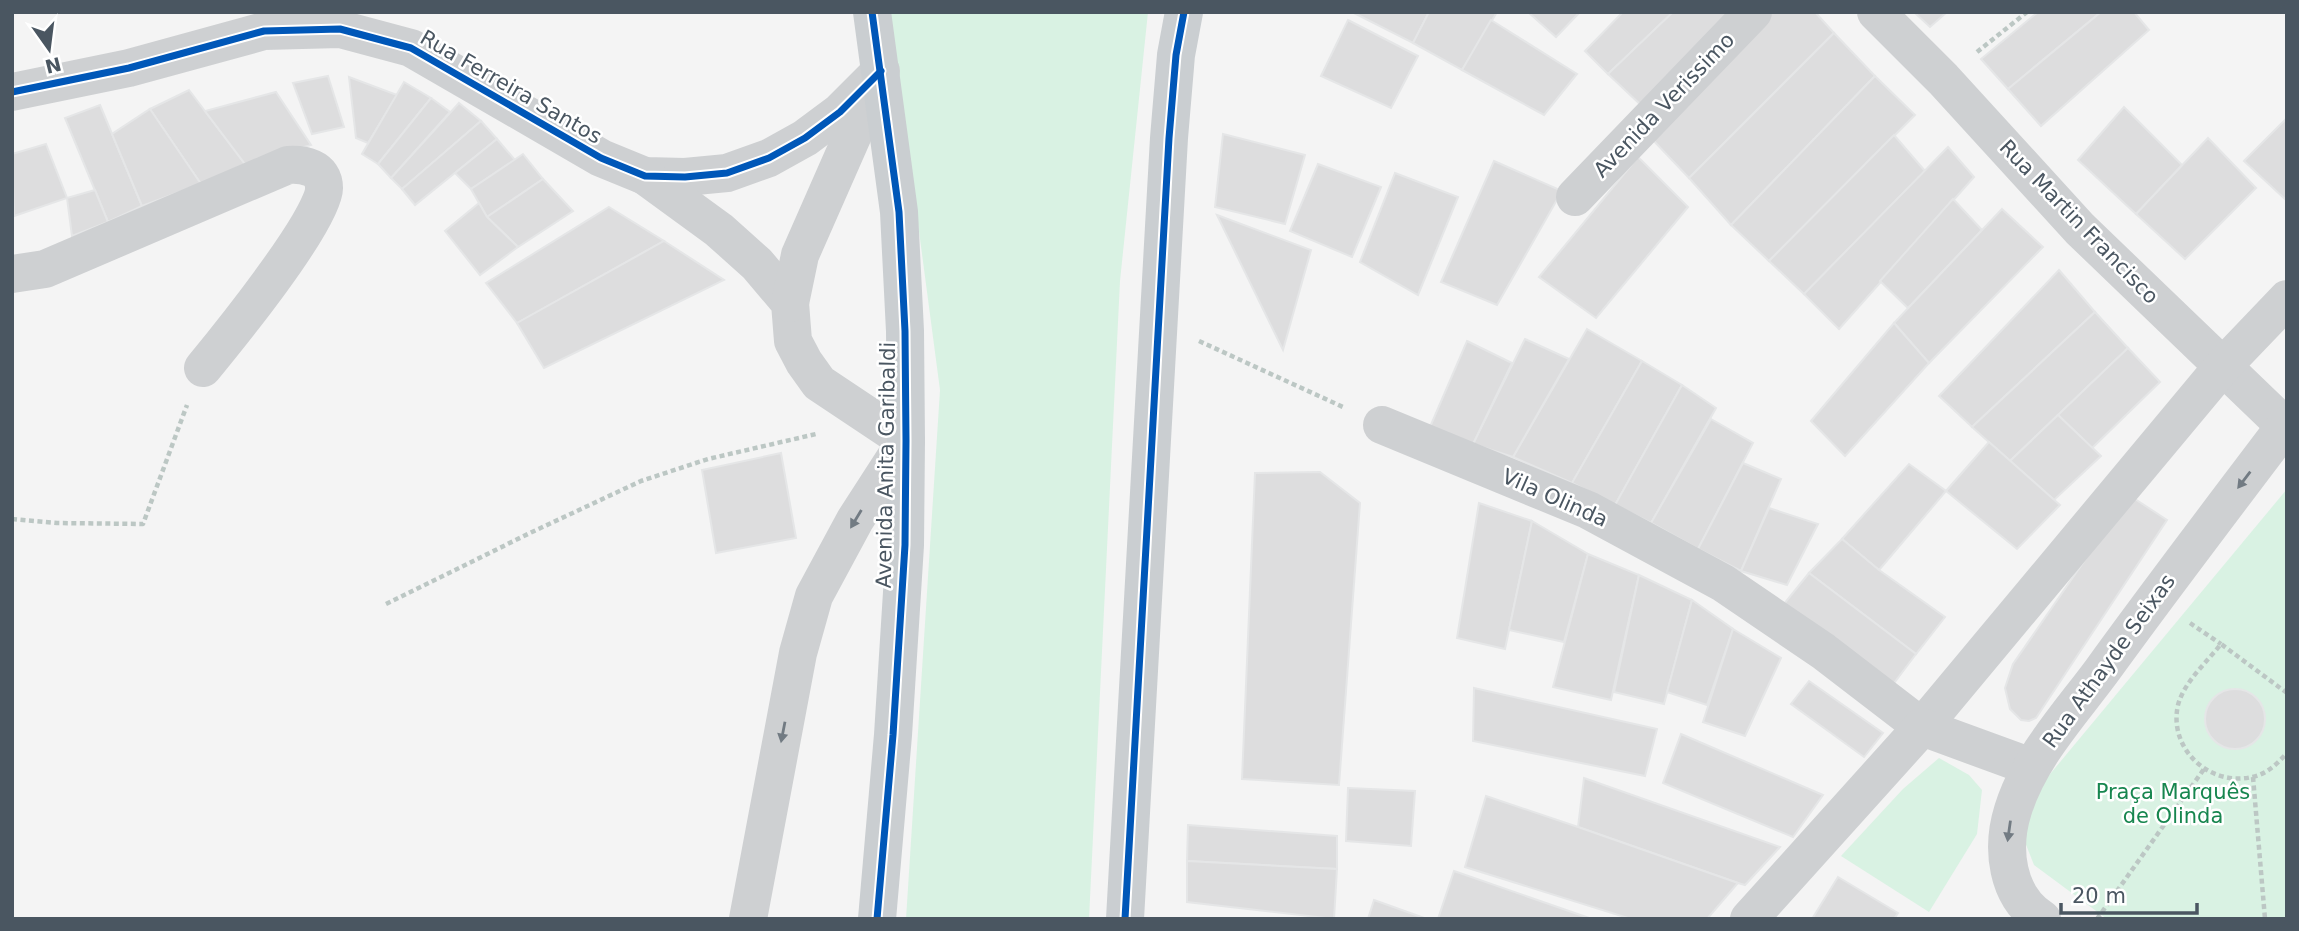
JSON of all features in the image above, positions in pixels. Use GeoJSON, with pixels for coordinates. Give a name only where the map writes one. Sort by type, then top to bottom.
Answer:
{"type":"FeatureCollection","features":[{"type":"Feature","properties":{"kind":"main road","name":"Avenida Anita Garibaldi"},"geometry":{"type":"LineString","coordinates":[[872,12],[899,212],[905,331],[906,441],[905,545],[893,736],[877,919]]}},
{"type":"Feature","properties":{"kind":"main road"},"geometry":{"type":"LineString","coordinates":[[1125,919],[1157,322],[1176,55],[1184,12]]}},
{"type":"Feature","properties":{"kind":"street","name":"Avenida Verissimo"},"geometry":{"type":"LineString","coordinates":[[1576,197],[1753,12]]}},
{"type":"Feature","properties":{"kind":"street","name":"Rua Martin Francisco"},"geometry":{"type":"LineString","coordinates":[[1876,12],[1943,79],[2080,229],[2286,427]]}},
{"type":"Feature","properties":{"kind":"street","name":"Rua Ferreira Santos"},"geometry":{"type":"LineString","coordinates":[[12,92],[130,68],[264,31],[340,29],[411,48],[601,159],[645,176],[685,177],[727,173],[769,158],[805,138],[840,112],[881,71]]}},
{"type":"Feature","properties":{"kind":"street"},"geometry":{"type":"LineString","coordinates":[[748,919],[798,653],[814,596],[855,520],[906,441],[819,383],[793,341],[790,303],[800,255],[881,71]]}},
{"type":"Feature","properties":{"kind":"street"},"geometry":{"type":"LineString","coordinates":[[12,274],[45,269],[288,166],[301,164],[312,167],[325,187],[321,203],[295,246],[245,317],[203,368]]}},
{"type":"Feature","properties":{"kind":"street"},"geometry":{"type":"LineString","coordinates":[[645,176],[757,264],[790,303]]}},
{"type":"Feature","properties":{"kind":"street"},"geometry":{"type":"LineString","coordinates":[[1749,919],[1922,727],[2223,366],[2287,299]]}},
{"type":"Feature","properties":{"kind":"street","name":"Vila Olinda"},"geometry":{"type":"LineString","coordinates":[[1382,425],[1588,510],[1723,583],[1823,651],[1922,727]]}},
{"type":"Feature","properties":{"kind":"street","name":"Rua Athayde Seixas"},"geometry":{"type":"LineString","coordinates":[[1922,727],[2031,767],[2168,580],[2286,427]]}},
{"type":"Feature","properties":{"kind":"street"},"geometry":{"type":"LineString","coordinates":[[2031,767],[2012,811],[2007,850],[2012,886],[2033,913],[2042,919]]}},
{"type":"Feature","properties":{"kind":"path"},"geometry":{"type":"LineString","coordinates":[[1943,79],[2026,12]]}},
{"type":"Feature","properties":{"kind":"path"},"geometry":{"type":"LineString","coordinates":[[1157,322],[1382,425]]}},
{"type":"Feature","properties":{"kind":"path"},"geometry":{"type":"LineString","coordinates":[[12,519],[57,523],[144,524],[178,428],[203,368]]}},
{"type":"Feature","properties":{"kind":"path"},"geometry":{"type":"LineString","coordinates":[[386,604],[641,481],[708,459],[875,421]]}},
{"type":"Feature","properties":{"kind":"path"},"geometry":{"type":"LineString","coordinates":[[2287,693],[2221,644],[2187,686],[2178,704],[2176,725],[2182,746],[2195,763],[2212,774],[2232,779],[2253,777],[2272,768],[2287,753]]}},
{"type":"Feature","properties":{"kind":"path"},"geometry":{"type":"LineString","coordinates":[[2097,919],[2204,769]]}},
{"type":"Feature","properties":{"kind":"path"},"geometry":{"type":"LineString","coordinates":[[2253,777],[2265,919]]}},
{"type":"Feature","properties":{"kind":"green space"},"geometry":{"type":"Polygon","coordinates":[[[890,12],[1148,12],[1120,281],[1089,919],[906,919],[940,390],[890,12]]]}},
{"type":"Feature","properties":{"kind":"green space","name":"Praça Marquês de Olinda"},"geometry":{"type":"Polygon","coordinates":[[[2287,489],[2287,919],[2107,919],[2034,865],[2021,832],[2031,797],[2287,489]]]}},
{"type":"Feature","properties":{"kind":"green space"},"geometry":{"type":"Polygon","coordinates":[[[1939,758],[1969,775],[1982,790],[1977,834],[1929,912],[1841,856],[1903,789],[1939,758]]]}},
{"type":"Feature","properties":{"kind":"building"},"geometry":{"type":"Polygon","coordinates":[[[1352,12],[1429,12],[1413,43],[1352,12]]]}},
{"type":"Feature","properties":{"kind":"building"},"geometry":{"type":"Polygon","coordinates":[[[1429,12],[1497,12],[1462,70],[1413,43],[1429,12]]]}},
{"type":"Feature","properties":{"kind":"building"},"geometry":{"type":"Polygon","coordinates":[[[1528,12],[1580,12],[1556,37],[1528,12]]]}},
{"type":"Feature","properties":{"kind":"building"},"geometry":{"type":"Polygon","coordinates":[[[1623,12],[1673,12],[1608,74],[1585,51],[1623,12]]]}},
{"type":"Feature","properties":{"kind":"building"},"geometry":{"type":"Polygon","coordinates":[[[1673,12],[1732,12],[1642,106],[1608,74],[1673,12]]]}},
{"type":"Feature","properties":{"kind":"building"},"geometry":{"type":"Polygon","coordinates":[[[1772,12],[1815,12],[1834,33],[1689,178],[1651,138],[1772,12]]]}},
{"type":"Feature","properties":{"kind":"building"},"geometry":{"type":"Polygon","coordinates":[[[1914,12],[1947,12],[1930,27],[1914,12]]]}},
{"type":"Feature","properties":{"kind":"building"},"geometry":{"type":"Polygon","coordinates":[[[2038,12],[2101,12],[2008,89],[1981,59],[2038,12]]]}},
{"type":"Feature","properties":{"kind":"building"},"geometry":{"type":"Polygon","coordinates":[[[2101,12],[2134,12],[2149,30],[2041,126],[2008,89],[2101,12]]]}},
{"type":"Feature","properties":{"kind":"building"},"geometry":{"type":"Polygon","coordinates":[[[1348,20],[1418,56],[1391,108],[1321,76],[1348,20]]]}},
{"type":"Feature","properties":{"kind":"building"},"geometry":{"type":"Polygon","coordinates":[[[1491,20],[1577,74],[1544,115],[1462,70],[1491,20]]]}},
{"type":"Feature","properties":{"kind":"building"},"geometry":{"type":"Polygon","coordinates":[[[1834,33],[1875,76],[1731,225],[1689,178],[1834,33]]]}},
{"type":"Feature","properties":{"kind":"building"},"geometry":{"type":"Polygon","coordinates":[[[328,76],[344,127],[312,134],[293,83],[328,76]]]}},
{"type":"Feature","properties":{"kind":"building"},"geometry":{"type":"Polygon","coordinates":[[[1875,76],[1915,115],[1769,261],[1731,225],[1875,76]]]}},
{"type":"Feature","properties":{"kind":"building"},"geometry":{"type":"Polygon","coordinates":[[[349,77],[397,95],[368,143],[356,138],[349,77]]]}},
{"type":"Feature","properties":{"kind":"building"},"geometry":{"type":"Polygon","coordinates":[[[404,82],[431,98],[378,164],[362,154],[404,82]]]}},
{"type":"Feature","properties":{"kind":"building"},"geometry":{"type":"Polygon","coordinates":[[[189,90],[245,164],[201,184],[150,109],[189,90]]]}},
{"type":"Feature","properties":{"kind":"building"},"geometry":{"type":"Polygon","coordinates":[[[276,92],[311,145],[245,164],[205,111],[276,92]]]}},
{"type":"Feature","properties":{"kind":"building"},"geometry":{"type":"Polygon","coordinates":[[[431,98],[450,112],[391,178],[378,164],[431,98]]]}},
{"type":"Feature","properties":{"kind":"building"},"geometry":{"type":"Polygon","coordinates":[[[459,103],[481,121],[402,189],[391,178],[459,103]]]}},
{"type":"Feature","properties":{"kind":"building"},"geometry":{"type":"Polygon","coordinates":[[[100,105],[142,206],[108,222],[65,118],[100,105]]]}},
{"type":"Feature","properties":{"kind":"building"},"geometry":{"type":"Polygon","coordinates":[[[2124,107],[2182,165],[2136,214],[2078,160],[2124,107]]]}},
{"type":"Feature","properties":{"kind":"building"},"geometry":{"type":"Polygon","coordinates":[[[150,109],[201,184],[142,206],[112,134],[150,109]]]}},
{"type":"Feature","properties":{"kind":"building"},"geometry":{"type":"Polygon","coordinates":[[[2285,120],[2287,122],[2287,201],[2244,161],[2285,120]]]}},
{"type":"Feature","properties":{"kind":"building"},"geometry":{"type":"Polygon","coordinates":[[[481,121],[497,139],[415,205],[402,189],[481,121]]]}},
{"type":"Feature","properties":{"kind":"building"},"geometry":{"type":"Polygon","coordinates":[[[1223,134],[1305,155],[1285,224],[1215,207],[1223,134]]]}},
{"type":"Feature","properties":{"kind":"building"},"geometry":{"type":"Polygon","coordinates":[[[1894,135],[1925,171],[1804,294],[1769,261],[1894,135]]]}},
{"type":"Feature","properties":{"kind":"building"},"geometry":{"type":"Polygon","coordinates":[[[2208,138],[2256,188],[2185,259],[2136,214],[2208,138]]]}},
{"type":"Feature","properties":{"kind":"building"},"geometry":{"type":"Polygon","coordinates":[[[497,139],[515,160],[471,189],[455,173],[497,139]]]}},
{"type":"Feature","properties":{"kind":"building"},"geometry":{"type":"Polygon","coordinates":[[[46,144],[67,198],[14,216],[12,154],[46,144]]]}},
{"type":"Feature","properties":{"kind":"building"},"geometry":{"type":"Polygon","coordinates":[[[1948,147],[1974,177],[1839,329],[1804,294],[1948,147]]]}},
{"type":"Feature","properties":{"kind":"building"},"geometry":{"type":"Polygon","coordinates":[[[523,154],[543,179],[487,217],[471,189],[523,154]]]}},
{"type":"Feature","properties":{"kind":"building"},"geometry":{"type":"Polygon","coordinates":[[[1638,157],[1688,207],[1596,318],[1539,277],[1638,157]]]}},
{"type":"Feature","properties":{"kind":"building"},"geometry":{"type":"Polygon","coordinates":[[[1494,161],[1562,191],[1497,305],[1441,282],[1494,161]]]}},
{"type":"Feature","properties":{"kind":"building"},"geometry":{"type":"Polygon","coordinates":[[[1318,164],[1381,187],[1352,257],[1290,231],[1318,164]]]}},
{"type":"Feature","properties":{"kind":"building"},"geometry":{"type":"Polygon","coordinates":[[[1395,173],[1458,197],[1418,295],[1360,262],[1395,173]]]}},
{"type":"Feature","properties":{"kind":"building"},"geometry":{"type":"Polygon","coordinates":[[[543,179],[573,211],[518,247],[487,217],[543,179]]]}},
{"type":"Feature","properties":{"kind":"building"},"geometry":{"type":"Polygon","coordinates":[[[95,190],[108,222],[72,236],[67,198],[95,190]]]}},
{"type":"Feature","properties":{"kind":"building"},"geometry":{"type":"Polygon","coordinates":[[[1953,199],[1982,230],[1908,308],[1880,281],[1953,199]]]}},
{"type":"Feature","properties":{"kind":"building"},"geometry":{"type":"Polygon","coordinates":[[[479,203],[487,217],[518,247],[480,275],[445,231],[479,203]]]}},
{"type":"Feature","properties":{"kind":"building"},"geometry":{"type":"Polygon","coordinates":[[[609,207],[664,241],[517,323],[486,283],[609,207]]]}},
{"type":"Feature","properties":{"kind":"building"},"geometry":{"type":"Polygon","coordinates":[[[2002,209],[2043,247],[1929,363],[1894,323],[2002,209]]]}},
{"type":"Feature","properties":{"kind":"building"},"geometry":{"type":"Polygon","coordinates":[[[1217,215],[1311,250],[1283,350],[1217,215]]]}},
{"type":"Feature","properties":{"kind":"building"},"geometry":{"type":"Polygon","coordinates":[[[664,241],[724,280],[544,368],[517,323],[664,241]]]}},
{"type":"Feature","properties":{"kind":"building"},"geometry":{"type":"Polygon","coordinates":[[[2059,270],[2095,312],[1972,427],[1939,396],[2059,270]]]}},
{"type":"Feature","properties":{"kind":"building"},"geometry":{"type":"Polygon","coordinates":[[[2095,312],[2128,348],[2010,461],[1972,427],[2095,312]]]}},
{"type":"Feature","properties":{"kind":"building"},"geometry":{"type":"Polygon","coordinates":[[[1894,323],[1929,363],[1845,456],[1811,421],[1894,323]]]}},
{"type":"Feature","properties":{"kind":"building"},"geometry":{"type":"Polygon","coordinates":[[[1587,329],[1642,361],[1572,483],[1513,457],[1587,329]]]}},
{"type":"Feature","properties":{"kind":"building"},"geometry":{"type":"Polygon","coordinates":[[[1525,339],[1569,359],[1513,457],[1473,444],[1525,339]]]}},
{"type":"Feature","properties":{"kind":"building"},"geometry":{"type":"Polygon","coordinates":[[[1467,341],[1512,363],[1473,444],[1430,427],[1467,341]]]}},
{"type":"Feature","properties":{"kind":"building"},"geometry":{"type":"Polygon","coordinates":[[[2128,348],[2160,382],[2092,448],[2058,415],[2128,348]]]}},
{"type":"Feature","properties":{"kind":"building"},"geometry":{"type":"Polygon","coordinates":[[[1642,361],[1682,385],[1615,505],[1572,483],[1642,361]]]}},
{"type":"Feature","properties":{"kind":"building"},"geometry":{"type":"Polygon","coordinates":[[[1682,385],[1716,408],[1651,523],[1615,505],[1682,385]]]}},
{"type":"Feature","properties":{"kind":"building"},"geometry":{"type":"Polygon","coordinates":[[[2058,415],[2101,456],[2054,500],[2010,461],[2058,415]]]}},
{"type":"Feature","properties":{"kind":"building"},"geometry":{"type":"Polygon","coordinates":[[[1711,419],[1753,443],[1698,549],[1651,523],[1711,419]]]}},
{"type":"Feature","properties":{"kind":"building"},"geometry":{"type":"Polygon","coordinates":[[[1989,442],[2060,505],[2017,549],[1946,491],[1989,442]]]}},
{"type":"Feature","properties":{"kind":"building"},"geometry":{"type":"Polygon","coordinates":[[[781,453],[796,538],[716,553],[702,470],[781,453]]]}},
{"type":"Feature","properties":{"kind":"building"},"geometry":{"type":"Polygon","coordinates":[[[1743,463],[1781,479],[1741,571],[1698,549],[1743,463]]]}},
{"type":"Feature","properties":{"kind":"building"},"geometry":{"type":"Polygon","coordinates":[[[1909,464],[1946,491],[1879,570],[1842,539],[1909,464]]]}},
{"type":"Feature","properties":{"kind":"building"},"geometry":{"type":"Polygon","coordinates":[[[1320,472],[1360,503],[1339,785],[1242,779],[1255,473],[1320,472]]]}},
{"type":"Feature","properties":{"kind":"building"},"geometry":{"type":"Polygon","coordinates":[[[2135,499],[2167,520],[2036,718],[2021,720],[2010,709],[2005,688],[2013,664],[2125,502],[2135,499]]]}},
{"type":"Feature","properties":{"kind":"building"},"geometry":{"type":"Polygon","coordinates":[[[1479,503],[1532,521],[1505,649],[1457,638],[1479,503]]]}},
{"type":"Feature","properties":{"kind":"building"},"geometry":{"type":"Polygon","coordinates":[[[1769,508],[1818,524],[1787,585],[1741,571],[1769,508]]]}},
{"type":"Feature","properties":{"kind":"building"},"geometry":{"type":"Polygon","coordinates":[[[1532,521],[1588,554],[1564,642],[1509,630],[1532,521]]]}},
{"type":"Feature","properties":{"kind":"building"},"geometry":{"type":"Polygon","coordinates":[[[1842,539],[1879,570],[1945,617],[1916,654],[1809,573],[1842,539]]]}},
{"type":"Feature","properties":{"kind":"building"},"geometry":{"type":"Polygon","coordinates":[[[1588,554],[1639,575],[1611,700],[1553,687],[1588,554]]]}},
{"type":"Feature","properties":{"kind":"building"},"geometry":{"type":"Polygon","coordinates":[[[1809,573],[1916,654],[1888,691],[1779,610],[1809,573]]]}},
{"type":"Feature","properties":{"kind":"building"},"geometry":{"type":"Polygon","coordinates":[[[1639,575],[1692,600],[1664,704],[1614,692],[1639,575]]]}},
{"type":"Feature","properties":{"kind":"building"},"geometry":{"type":"Polygon","coordinates":[[[1692,600],[1733,629],[1707,705],[1667,692],[1692,600]]]}},
{"type":"Feature","properties":{"kind":"building"},"geometry":{"type":"Polygon","coordinates":[[[1733,629],[1781,658],[1745,736],[1703,722],[1733,629]]]}},
{"type":"Feature","properties":{"kind":"building"},"geometry":{"type":"Polygon","coordinates":[[[1809,681],[1883,733],[1864,757],[1791,704],[1809,681]]]}},
{"type":"Feature","properties":{"kind":"building"},"geometry":{"type":"Polygon","coordinates":[[[1474,688],[1657,729],[1645,776],[1473,741],[1474,688]]]}},
{"type":"Feature","properties":{"kind":"building"},"geometry":{"type":"Polygon","coordinates":[[[2235,689],[2252,694],[2260,702],[2265,719],[2260,736],[2252,744],[2235,749],[2218,744],[2210,736],[2205,719],[2210,702],[2218,694],[2235,689]]]}},
{"type":"Feature","properties":{"kind":"building"},"geometry":{"type":"Polygon","coordinates":[[[1681,734],[1823,795],[1793,837],[1663,783],[1681,734]]]}},
{"type":"Feature","properties":{"kind":"building"},"geometry":{"type":"Polygon","coordinates":[[[1584,778],[1780,847],[1745,885],[1578,827],[1584,778]]]}},
{"type":"Feature","properties":{"kind":"building"},"geometry":{"type":"Polygon","coordinates":[[[1348,788],[1415,791],[1411,846],[1346,841],[1348,788]]]}},
{"type":"Feature","properties":{"kind":"building"},"geometry":{"type":"Polygon","coordinates":[[[1486,796],[1738,883],[1707,919],[1631,919],[1465,867],[1486,796]]]}},
{"type":"Feature","properties":{"kind":"building"},"geometry":{"type":"Polygon","coordinates":[[[1188,825],[1337,836],[1337,869],[1187,861],[1188,825]]]}},
{"type":"Feature","properties":{"kind":"building"},"geometry":{"type":"Polygon","coordinates":[[[1187,861],[1337,869],[1334,919],[1187,902],[1187,861]]]}},
{"type":"Feature","properties":{"kind":"building"},"geometry":{"type":"Polygon","coordinates":[[[1454,871],[1592,919],[1438,919],[1454,871]]]}},
{"type":"Feature","properties":{"kind":"building"},"geometry":{"type":"Polygon","coordinates":[[[1838,877],[1898,913],[1894,919],[1812,919],[1838,877]]]}},
{"type":"Feature","properties":{"kind":"building"},"geometry":{"type":"Polygon","coordinates":[[[1374,900],[1427,919],[1368,919],[1374,900]]]}},
{"type":"Feature","properties":{"kind":"cycle path"},"geometry":{"type":"LineString","coordinates":[[872,12],[899,212],[905,331],[906,441],[905,545],[893,735],[877,919]]}},
{"type":"Feature","properties":{"kind":"cycle path"},"geometry":{"type":"LineString","coordinates":[[1125,919],[1169,138],[1176,55],[1184,12]]}},
{"type":"Feature","properties":{"kind":"cycle path"},"geometry":{"type":"LineString","coordinates":[[12,92],[129,68],[264,31],[340,29],[411,48],[601,158],[645,176],[685,177],[727,173],[769,158],[805,138],[840,112],[881,71]]}}]}
